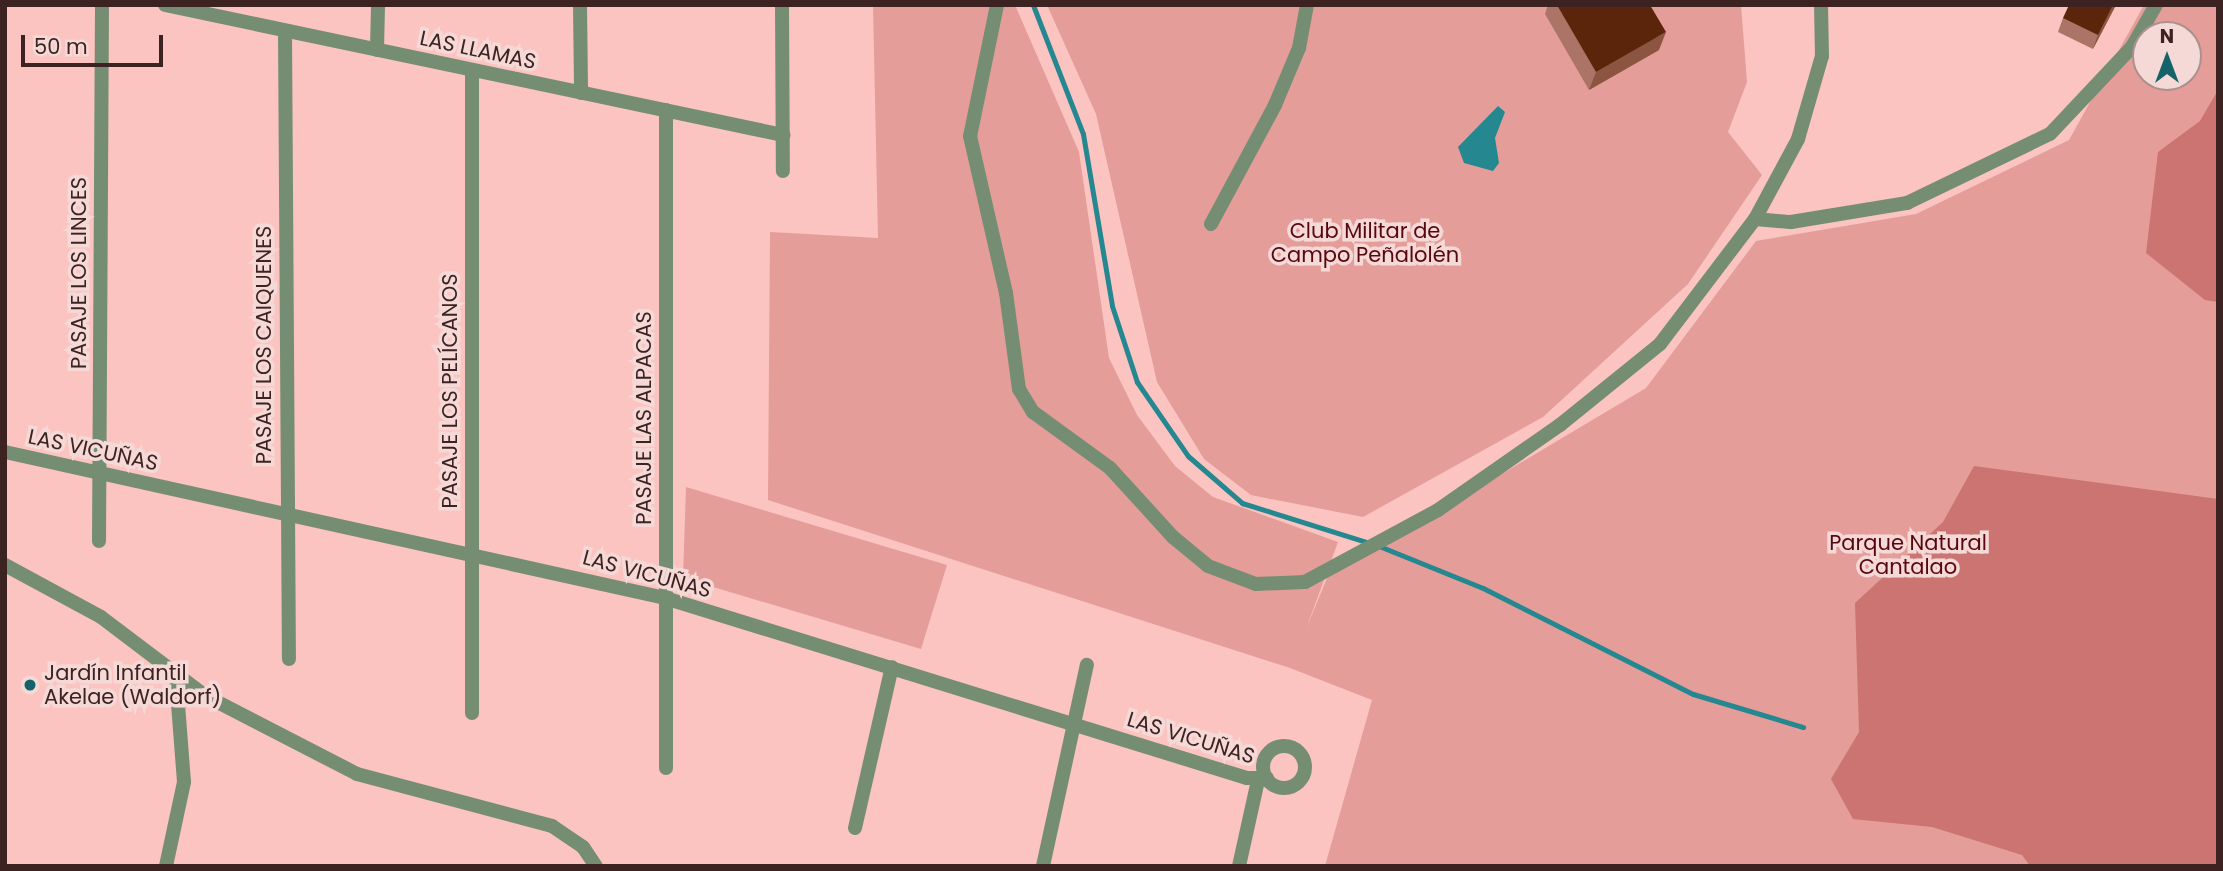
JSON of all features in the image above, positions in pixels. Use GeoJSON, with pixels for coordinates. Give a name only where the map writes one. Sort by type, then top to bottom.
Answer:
{"type":"FeatureCollection","features":[{"type":"Feature","properties":{"kind":"street","name":"PASAJE LOS LINCES"},"geometry":{"type":"LineString","coordinates":[[99,541],[102,5]]}},
{"type":"Feature","properties":{"kind":"street","name":"LAS LLAMAS"},"geometry":{"type":"LineString","coordinates":[[164,5],[191,8],[285,31],[783,135]]}},
{"type":"Feature","properties":{"kind":"street"},"geometry":{"type":"LineString","coordinates":[[377,5],[377,50]]}},
{"type":"Feature","properties":{"kind":"street"},"geometry":{"type":"LineString","coordinates":[[580,5],[581,93]]}},
{"type":"Feature","properties":{"kind":"street"},"geometry":{"type":"LineString","coordinates":[[782,5],[783,172]]}},
{"type":"Feature","properties":{"kind":"street"},"geometry":{"type":"LineString","coordinates":[[1211,224],[1275,105],[1299,48],[1307,5]]}},
{"type":"Feature","properties":{"kind":"street"},"geometry":{"type":"LineString","coordinates":[[997,6],[970,136],[1006,293],[1019,389],[1033,412],[1110,468],[1209,566],[1256,584],[1305,582],[1407,528],[1560,425],[1660,344],[1755,219],[1798,139],[1816,88],[1821,5]]}},
{"type":"Feature","properties":{"kind":"street"},"geometry":{"type":"LineString","coordinates":[[1755,219],[1791,222],[1907,203],[2050,134],[2132,47],[2156,5]]}},
{"type":"Feature","properties":{"kind":"street","name":"PASAJE LOS CAIQUENES"},"geometry":{"type":"LineString","coordinates":[[285,31],[289,659]]}},
{"type":"Feature","properties":{"kind":"street","name":"PASAJE LOS PELÍCANOS"},"geometry":{"type":"LineString","coordinates":[[472,70],[472,713]]}},
{"type":"Feature","properties":{"kind":"street","name":"PASAJE LAS ALPACAS"},"geometry":{"type":"LineString","coordinates":[[666,110],[666,768]]}},
{"type":"Feature","properties":{"kind":"street","name":"LAS VICUÑAS"},"geometry":{"type":"LineString","coordinates":[[5,452],[99,475],[286,511],[470,551],[665,598],[1262,779],[1239,866]]}},
{"type":"Feature","properties":{"kind":"street"},"geometry":{"type":"LineString","coordinates":[[5,565],[101,617],[176,677],[357,774],[434,799],[552,826],[583,847],[596,866]]}},
{"type":"Feature","properties":{"kind":"street"},"geometry":{"type":"LineString","coordinates":[[1043,866],[1087,666]]}},
{"type":"Feature","properties":{"kind":"street"},"geometry":{"type":"LineString","coordinates":[[855,828],[891,667]]}},
{"type":"Feature","properties":{"kind":"street"},"geometry":{"type":"LineString","coordinates":[[166,866],[184,782],[176,677]]}},
{"type":"Feature","properties":{"kind":"green space","name":"Parque Natural Cantalao"},"geometry":{"type":"Polygon","coordinates":[[[873,5],[1015,5],[1079,152],[1109,358],[1137,415],[1175,466],[1213,497],[1338,542],[1306,629],[1327,578],[1646,388],[1756,241],[1916,214],[2069,140],[2132,27],[2132,91],[2202,91],[2202,21],[2135,21],[2144,5],[2218,5],[2218,866],[1325,866],[1372,700],[1290,668],[768,500],[770,232],[878,238],[873,5]]]}},
{"type":"Feature","properties":{"kind":"green space","name":"Club Militar de Campo Peñalolén"},"geometry":{"type":"Polygon","coordinates":[[[1047,5],[1741,5],[1747,82],[1728,132],[1762,175],[1688,284],[1543,417],[1363,517],[1251,495],[1204,459],[1157,382],[1096,114],[1047,5]]]}},
{"type":"Feature","properties":{"kind":"green space"},"geometry":{"type":"Polygon","coordinates":[[[2218,90],[2218,302],[2205,300],[2146,253],[2158,152],[2200,121],[2218,90]]]}},
{"type":"Feature","properties":{"kind":"green space"},"geometry":{"type":"Polygon","coordinates":[[[1974,466],[2218,499],[2218,866],[2030,866],[2022,855],[1932,827],[1853,819],[1831,779],[1859,732],[1855,603],[1943,522],[1974,466]]]}},
{"type":"Feature","properties":{"kind":"green space"},"geometry":{"type":"Polygon","coordinates":[[[686,487],[947,565],[921,649],[683,578],[686,487]]]}},
{"type":"Feature","properties":{"kind":"water"},"geometry":{"type":"Polygon","coordinates":[[[1498,106],[1505,112],[1495,138],[1499,163],[1493,171],[1464,163],[1458,147],[1498,106]]]}},
{"type":"Feature","properties":{"kind":"building"},"geometry":{"type":"Polygon","coordinates":[[[1557,5],[1650,5],[1666,32],[1596,72],[1557,5]]]}},
{"type":"Feature","properties":{"kind":"building"},"geometry":{"type":"Polygon","coordinates":[[[2069,5],[2113,5],[2098,35],[2063,18],[2069,5]]]}},
{"type":"Feature","properties":{"kind":"waterway"},"geometry":{"type":"LineString","coordinates":[[1033,5],[1083,134],[1112,306],[1137,382],[1188,456],[1242,503],[1370,543]]}},
{"type":"Feature","properties":{"kind":"waterway"},"geometry":{"type":"LineString","coordinates":[[1379,546],[1483,588],[1693,694],[1803,727]]}},
{"type":"Feature","properties":{"kind":"place","name":"Jardín Infantil Akelae (Waldorf)"},"geometry":{"type":"Point","coordinates":[30,685]}}]}
